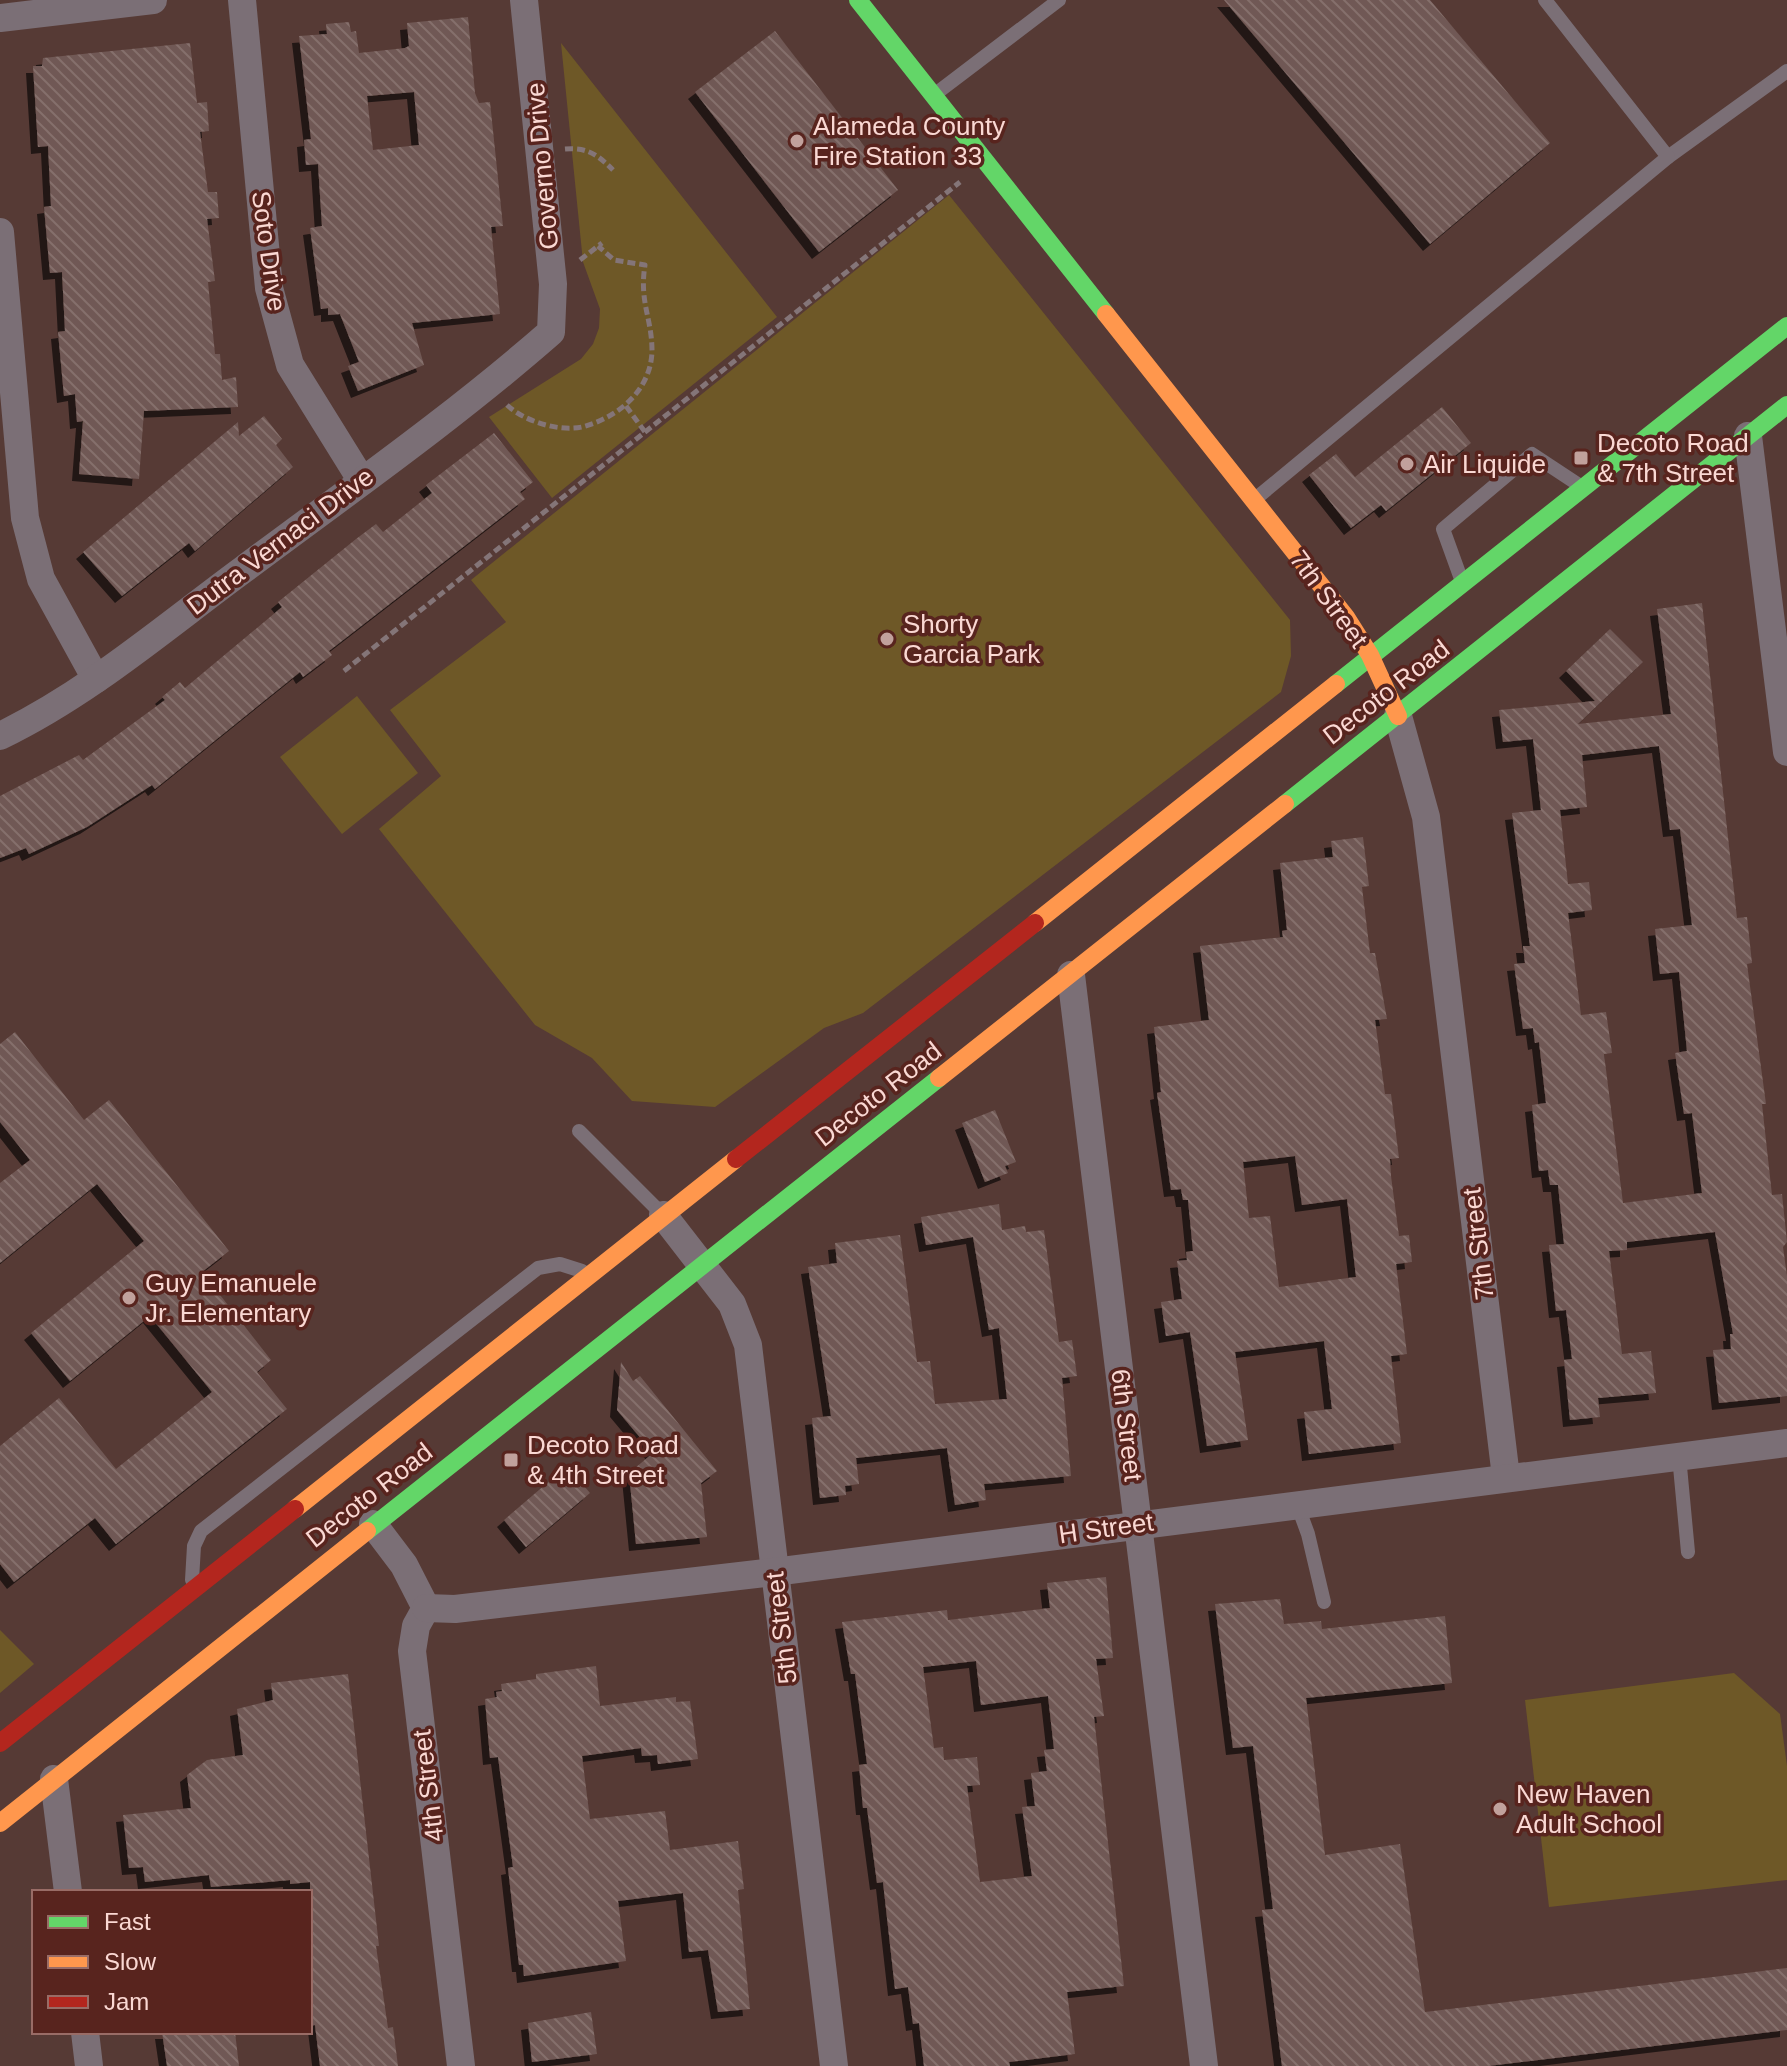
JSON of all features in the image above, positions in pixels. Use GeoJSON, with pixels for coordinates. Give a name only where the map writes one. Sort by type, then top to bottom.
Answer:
{"type":"FeatureCollection","features":[{"type":"Feature","properties":{"kind":"main road","name":"7th Street"},"geometry":{"type":"LineString","coordinates":[[858,0],[1346,617],[1370,655],[1398,716]]}},
{"type":"Feature","properties":{"kind":"main road","name":"Decoto Road"},"geometry":{"type":"LineString","coordinates":[[0,1743],[1787,326]]}},
{"type":"Feature","properties":{"kind":"main road","name":"Decoto Road"},"geometry":{"type":"LineString","coordinates":[[0,1823],[1787,405]]}},
{"type":"Feature","properties":{"kind":"street"},"geometry":{"type":"LineString","coordinates":[[0,18],[153,0]]}},
{"type":"Feature","properties":{"kind":"street","name":"Soto Drive"},"geometry":{"type":"LineString","coordinates":[[242,0],[269,288],[290,365],[362,481]]}},
{"type":"Feature","properties":{"kind":"street","name":"Governo Drive"},"geometry":{"type":"LineString","coordinates":[[524,0],[553,284],[551,332]]}},
{"type":"Feature","properties":{"kind":"street"},"geometry":{"type":"LineString","coordinates":[[0,232],[25,518],[41,579],[96,679]]}},
{"type":"Feature","properties":{"kind":"street","name":"Dutra Vernaci Drive"},"geometry":{"type":"LineString","coordinates":[[0,736],[47,713],[96,679],[362,481],[551,332]]}},
{"type":"Feature","properties":{"kind":"street"},"geometry":{"type":"LineString","coordinates":[[1748,436],[1787,752]]}},
{"type":"Feature","properties":{"kind":"street","name":"7th Street"},"geometry":{"type":"LineString","coordinates":[[1398,716],[1426,817],[1506,1477]]}},
{"type":"Feature","properties":{"kind":"street","name":"6th Street"},"geometry":{"type":"LineString","coordinates":[[1071,975],[1204,2066]]}},
{"type":"Feature","properties":{"kind":"street","name":"5th Street"},"geometry":{"type":"LineString","coordinates":[[663,1215],[732,1304],[748,1345],[834,2066]]}},
{"type":"Feature","properties":{"kind":"street","name":"H Street"},"geometry":{"type":"LineString","coordinates":[[426,1608],[455,1609],[774,1572],[1787,1443]]}},
{"type":"Feature","properties":{"kind":"street"},"geometry":{"type":"LineString","coordinates":[[373,1524],[404,1565],[426,1608]]}},
{"type":"Feature","properties":{"kind":"street","name":"4th Street"},"geometry":{"type":"LineString","coordinates":[[426,1608],[416,1626],[412,1651],[461,2066]]}},
{"type":"Feature","properties":{"kind":"street"},"geometry":{"type":"LineString","coordinates":[[54,1779],[68,1890]]}},
{"type":"Feature","properties":{"kind":"street"},"geometry":{"type":"LineString","coordinates":[[85,2034],[89,2066]]}},
{"type":"Feature","properties":{"kind":"lane"},"geometry":{"type":"LineString","coordinates":[[934,95],[1059,0]]}},
{"type":"Feature","properties":{"kind":"lane"},"geometry":{"type":"LineString","coordinates":[[1545,0],[1668,157]]}},
{"type":"Feature","properties":{"kind":"lane"},"geometry":{"type":"LineString","coordinates":[[1254,500],[1668,157],[1787,71]]}},
{"type":"Feature","properties":{"kind":"lane"},"geometry":{"type":"LineString","coordinates":[[1462,583],[1443,529],[1532,454],[1582,488]]}},
{"type":"Feature","properties":{"kind":"lane"},"geometry":{"type":"LineString","coordinates":[[579,1131],[663,1215]]}},
{"type":"Feature","properties":{"kind":"lane"},"geometry":{"type":"LineString","coordinates":[[192,1589],[194,1546],[201,1531],[538,1268],[560,1264],[590,1273]]}},
{"type":"Feature","properties":{"kind":"lane"},"geometry":{"type":"LineString","coordinates":[[1679,1456],[1688,1552]]}},
{"type":"Feature","properties":{"kind":"lane"},"geometry":{"type":"LineString","coordinates":[[1297,1503],[1308,1534],[1324,1602]]}},
{"type":"Feature","properties":{"kind":"path"},"geometry":{"type":"LineString","coordinates":[[540,151],[580,148],[597,154],[613,170]]}},
{"type":"Feature","properties":{"kind":"path"},"geometry":{"type":"LineString","coordinates":[[344,671],[987,161]]}},
{"type":"Feature","properties":{"kind":"path"},"geometry":{"type":"LineString","coordinates":[[485,386],[517,415],[545,424],[575,428],[590,425],[605,421],[626,406],[645,381],[652,353],[641,291],[645,265],[614,260],[598,246]]}},
{"type":"Feature","properties":{"kind":"path"},"geometry":{"type":"LineString","coordinates":[[626,406],[645,432]]}},
{"type":"Feature","properties":{"kind":"shaded area"},"geometry":{"type":"Polygon","coordinates":[[[561,43],[777,317],[552,498],[489,417],[581,359],[593,344],[599,328],[600,309],[583,262],[561,43]]]}},
{"type":"Feature","properties":{"kind":"shaded area","name":"Shorty Garcia Park"},"geometry":{"type":"Polygon","coordinates":[[[949,195],[1290,620],[1291,656],[1281,692],[863,1013],[824,1028],[715,1107],[632,1101],[592,1058],[535,1025],[379,829],[441,776],[390,710],[506,622],[471,580],[949,195]]]}},
{"type":"Feature","properties":{"kind":"shaded area"},"geometry":{"type":"Polygon","coordinates":[[[357,696],[418,773],[342,834],[280,757],[357,696]]]}},
{"type":"Feature","properties":{"kind":"shaded area"},"geometry":{"type":"Polygon","coordinates":[[[0,1630],[34,1664],[0,1693],[0,1630]]]}},
{"type":"Feature","properties":{"kind":"shaded area"},"geometry":{"type":"Polygon","coordinates":[[[1734,1673],[1780,1714],[1787,1766],[1787,1880],[1549,1907],[1525,1700],[1734,1673]]]}},
{"type":"Feature","properties":{"kind":"building"},"geometry":{"type":"Polygon","coordinates":[[[1224,0],[1430,0],[1550,143],[1430,244],[1224,0]]]}},
{"type":"Feature","properties":{"kind":"building"},"geometry":{"type":"Polygon","coordinates":[[[468,17],[475,93],[479,103],[490,102],[503,226],[491,227],[500,314],[412,323],[424,365],[358,391],[348,366],[359,362],[340,314],[328,315],[328,308],[321,309],[310,228],[322,226],[318,164],[306,165],[304,140],[311,139],[299,36],[327,34],[326,24],[349,22],[351,32],[356,31],[359,53],[405,48],[409,46],[407,23],[468,17]],[[414,92],[367,96],[373,150],[419,145],[414,92]]]}},
{"type":"Feature","properties":{"kind":"building","name":"Alameda County Fire Station 33"},"geometry":{"type":"Polygon","coordinates":[[[775,31],[898,190],[819,252],[695,92],[775,31]]]}},
{"type":"Feature","properties":{"kind":"building"},"geometry":{"type":"Polygon","coordinates":[[[190,43],[197,103],[207,102],[209,131],[200,132],[208,192],[217,192],[219,218],[207,219],[215,281],[208,282],[215,354],[220,354],[222,380],[236,377],[238,407],[144,411],[139,479],[79,474],[83,421],[77,422],[75,394],[64,396],[58,332],[65,331],[62,272],[50,273],[44,207],[51,206],[48,146],[38,147],[33,66],[42,66],[43,58],[190,43]]]}},
{"type":"Feature","properties":{"kind":"building","name":"Air Liquide"},"geometry":{"type":"Polygon","coordinates":[[[1442,407],[1471,443],[1386,511],[1381,505],[1351,528],[1309,475],[1336,454],[1355,477],[1442,407]]]}},
{"type":"Feature","properties":{"kind":"building"},"geometry":{"type":"Polygon","coordinates":[[[264,416],[282,439],[276,445],[293,467],[195,551],[189,543],[122,596],[83,552],[238,422],[239,436],[264,416]]]}},
{"type":"Feature","properties":{"kind":"building"},"geometry":{"type":"Polygon","coordinates":[[[494,433],[533,482],[520,492],[525,499],[329,651],[332,655],[303,677],[300,672],[155,789],[152,785],[87,827],[29,854],[26,848],[0,858],[0,796],[79,755],[83,760],[165,700],[162,697],[180,682],[185,688],[282,607],[278,602],[376,524],[383,532],[432,493],[426,485],[494,433]]]}},
{"type":"Feature","properties":{"kind":"building"},"geometry":{"type":"Polygon","coordinates":[[[1702,603],[1737,918],[1747,917],[1752,963],[1747,964],[1766,1104],[1762,1104],[1772,1195],[1782,1194],[1787,1242],[1783,1247],[1787,1276],[1787,1396],[1719,1403],[1713,1350],[1731,1349],[1730,1334],[1733,1334],[1715,1232],[1627,1242],[1627,1250],[1609,1251],[1622,1354],[1651,1351],[1656,1393],[1598,1398],[1600,1417],[1570,1420],[1564,1360],[1572,1359],[1566,1310],[1556,1311],[1549,1245],[1564,1244],[1558,1185],[1550,1185],[1548,1170],[1539,1171],[1532,1105],[1546,1103],[1539,1042],[1535,1043],[1533,1028],[1523,1029],[1514,964],[1525,963],[1523,946],[1530,946],[1512,813],[1541,810],[1533,739],[1503,742],[1499,710],[1595,701],[1566,671],[1610,629],[1643,662],[1578,724],[1671,714],[1657,609],[1702,603]],[[1659,746],[1582,755],[1587,807],[1560,810],[1568,884],[1589,882],[1592,910],[1568,913],[1581,1015],[1606,1012],[1612,1053],[1604,1054],[1623,1203],[1702,1193],[1692,1113],[1684,1114],[1675,1053],[1687,1051],[1679,972],[1660,974],[1655,929],[1692,925],[1680,829],[1670,830],[1659,746]]]}},
{"type":"Feature","properties":{"kind":"building"},"geometry":{"type":"Polygon","coordinates":[[[1363,837],[1369,886],[1362,887],[1370,953],[1375,953],[1387,1019],[1375,1020],[1385,1094],[1391,1094],[1399,1158],[1390,1159],[1391,1176],[1399,1236],[1409,1235],[1412,1262],[1396,1264],[1407,1354],[1391,1356],[1401,1443],[1309,1454],[1304,1412],[1332,1409],[1324,1341],[1235,1352],[1248,1440],[1207,1446],[1190,1332],[1166,1336],[1161,1302],[1182,1299],[1177,1261],[1187,1260],[1186,1252],[1193,1251],[1188,1200],[1183,1200],[1181,1189],[1171,1190],[1157,1093],[1161,1092],[1154,1027],[1209,1020],[1200,946],[1283,937],[1282,931],[1287,930],[1280,863],[1333,857],[1331,841],[1363,837]],[[1295,1156],[1243,1162],[1249,1218],[1270,1216],[1279,1287],[1356,1277],[1347,1199],[1302,1205],[1295,1156]]]}},
{"type":"Feature","properties":{"kind":"building"},"geometry":{"type":"Polygon","coordinates":[[[15,1032],[84,1120],[109,1100],[229,1251],[202,1272],[271,1360],[257,1372],[287,1409],[116,1544],[95,1518],[14,1582],[0,1564],[0,1446],[59,1398],[116,1469],[212,1392],[150,1316],[70,1381],[31,1333],[144,1241],[97,1184],[0,1263],[0,1183],[30,1160],[0,1122],[0,1044],[15,1032]]]}},
{"type":"Feature","properties":{"kind":"building"},"geometry":{"type":"Polygon","coordinates":[[[995,1110],[1016,1162],[1005,1166],[1008,1173],[985,1182],[962,1123],[995,1110]]]}},
{"type":"Feature","properties":{"kind":"building"},"geometry":{"type":"Polygon","coordinates":[[[999,1204],[1002,1230],[1025,1226],[1026,1232],[1044,1230],[1059,1342],[1072,1340],[1077,1376],[1062,1378],[1071,1476],[984,1484],[986,1500],[955,1505],[947,1448],[856,1458],[859,1484],[845,1486],[846,1495],[820,1498],[812,1418],[831,1416],[808,1267],[837,1263],[835,1243],[900,1235],[917,1362],[930,1361],[935,1404],[1007,1399],[999,1328],[989,1330],[973,1237],[926,1245],[921,1217],[999,1204]]]}},
{"type":"Feature","properties":{"kind":"building"},"geometry":{"type":"Polygon","coordinates":[[[621,1362],[633,1381],[640,1376],[717,1471],[701,1483],[707,1537],[636,1544],[629,1473],[653,1453],[617,1410],[621,1362]]]}},
{"type":"Feature","properties":{"kind":"building"},"geometry":{"type":"Polygon","coordinates":[[[567,1466],[590,1493],[526,1547],[504,1520],[567,1466]]]}},
{"type":"Feature","properties":{"kind":"building"},"geometry":{"type":"Polygon","coordinates":[[[1106,1577],[1113,1658],[1096,1659],[1104,1716],[1094,1717],[1124,1986],[1067,1992],[1075,2054],[1009,2062],[1010,2066],[924,2066],[919,2023],[913,2024],[908,1987],[895,1989],[883,1882],[877,1883],[867,1808],[863,1808],[859,1765],[867,1764],[855,1674],[851,1674],[842,1622],[947,1610],[948,1620],[1050,1608],[1047,1583],[1106,1577]],[[976,1661],[923,1667],[934,1748],[943,1747],[944,1760],[977,1757],[980,1785],[967,1786],[980,1882],[1032,1876],[1022,1807],[1035,1806],[1031,1773],[1047,1771],[1044,1750],[1054,1749],[1048,1696],[981,1705],[976,1661]]]}},
{"type":"Feature","properties":{"kind":"building"},"geometry":{"type":"Polygon","coordinates":[[[1280,1599],[1284,1624],[1321,1621],[1322,1629],[1445,1616],[1452,1683],[1306,1698],[1325,1855],[1400,1844],[1425,2012],[1787,1968],[1787,2030],[1488,2066],[1282,2066],[1262,1910],[1273,1909],[1253,1746],[1233,1748],[1215,1604],[1280,1599]]]}},
{"type":"Feature","properties":{"kind":"building"},"geometry":{"type":"Polygon","coordinates":[[[596,1666],[600,1706],[676,1697],[676,1702],[690,1701],[698,1759],[658,1764],[657,1755],[642,1756],[641,1748],[582,1756],[590,1819],[665,1811],[670,1850],[738,1841],[744,1889],[738,1890],[750,2009],[718,2012],[708,1950],[689,1952],[683,1893],[618,1901],[626,1961],[524,1976],[523,1965],[519,1965],[508,1868],[513,1867],[498,1757],[490,1758],[485,1699],[497,1697],[496,1692],[502,1691],[501,1684],[536,1679],[536,1674],[596,1666]]]}},
{"type":"Feature","properties":{"kind":"building"},"geometry":{"type":"Polygon","coordinates":[[[348,1674],[379,1946],[376,1946],[388,2028],[393,2027],[398,2066],[320,2066],[315,2025],[312,2026],[310,1882],[290,1884],[290,1880],[211,1887],[209,1875],[145,1882],[143,1867],[129,1868],[123,1815],[191,1808],[187,1775],[207,1760],[243,1755],[237,1709],[273,1700],[271,1683],[348,1674]]]}},
{"type":"Feature","properties":{"kind":"building"},"geometry":{"type":"Polygon","coordinates":[[[591,2012],[597,2054],[532,2062],[528,2023],[591,2012]]]}},
{"type":"Feature","properties":{"kind":"building"},"geometry":{"type":"Polygon","coordinates":[[[162,2034],[235,2034],[239,2066],[167,2066],[162,2034]]]}},
{"type":"Feature","properties":{"kind":"traffic: fast"},"geometry":{"type":"LineString","coordinates":[[858,0],[1106,314]]}},
{"type":"Feature","properties":{"kind":"traffic: fast"},"geometry":{"type":"LineString","coordinates":[[1336,684],[1787,326]]}},
{"type":"Feature","properties":{"kind":"traffic: fast"},"geometry":{"type":"LineString","coordinates":[[1285,804],[1787,405]]}},
{"type":"Feature","properties":{"kind":"traffic: fast"},"geometry":{"type":"LineString","coordinates":[[367,1531],[939,1078]]}},
{"type":"Feature","properties":{"kind":"traffic: slow"},"geometry":{"type":"LineString","coordinates":[[1106,314],[1346,617],[1370,655],[1398,716]]}},
{"type":"Feature","properties":{"kind":"traffic: slow"},"geometry":{"type":"LineString","coordinates":[[1035,923],[1336,684]]}},
{"type":"Feature","properties":{"kind":"traffic: slow"},"geometry":{"type":"LineString","coordinates":[[939,1078],[1285,804]]}},
{"type":"Feature","properties":{"kind":"traffic: slow"},"geometry":{"type":"LineString","coordinates":[[295,1509],[736,1159]]}},
{"type":"Feature","properties":{"kind":"traffic: slow"},"geometry":{"type":"LineString","coordinates":[[0,1823],[367,1531]]}},
{"type":"Feature","properties":{"kind":"traffic: jam"},"geometry":{"type":"LineString","coordinates":[[736,1159],[1035,923]]}},
{"type":"Feature","properties":{"kind":"traffic: jam"},"geometry":{"type":"LineString","coordinates":[[0,1743],[295,1509]]}},
{"type":"Feature","properties":{"kind":"place","name":"Alameda County Fire Station 33"},"geometry":{"type":"Point","coordinates":[797,141]}},
{"type":"Feature","properties":{"kind":"place","name":"Decoto Road & 7th Street"},"geometry":{"type":"Point","coordinates":[1581,458]}},
{"type":"Feature","properties":{"kind":"place","name":"Air Liquide"},"geometry":{"type":"Point","coordinates":[1407,464]}},
{"type":"Feature","properties":{"kind":"place","name":"Shorty Garcia Park"},"geometry":{"type":"Point","coordinates":[887,639]}},
{"type":"Feature","properties":{"kind":"place","name":"Guy Emanuele Jr. Elementary"},"geometry":{"type":"Point","coordinates":[129,1298]}},
{"type":"Feature","properties":{"kind":"place","name":"Decoto Road & 4th Street"},"geometry":{"type":"Point","coordinates":[511,1460]}},
{"type":"Feature","properties":{"kind":"place","name":"New Haven Adult School"},"geometry":{"type":"Point","coordinates":[1500,1809]}}]}
